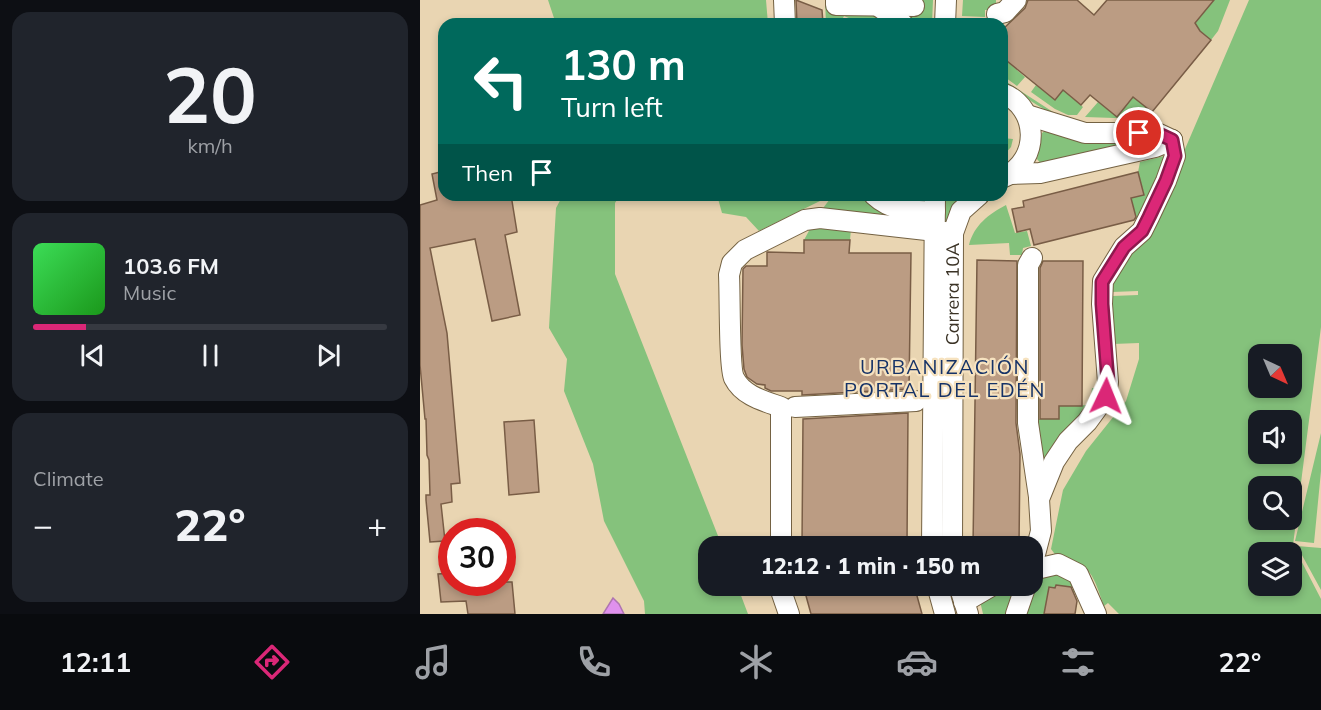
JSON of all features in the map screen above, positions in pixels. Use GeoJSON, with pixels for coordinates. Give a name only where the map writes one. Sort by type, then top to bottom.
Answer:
{"type":"FeatureCollection","features":[{"type":"Feature","properties":{"kind":"street"},"geometry":{"type":"LineString","coordinates":[[784,0],[785,18]]}},
{"type":"Feature","properties":{"kind":"street"},"geometry":{"type":"LineString","coordinates":[[836,0],[836,5],[914,6]]}},
{"type":"Feature","properties":{"kind":"street"},"geometry":{"type":"LineString","coordinates":[[945,18],[946,0]]}},
{"type":"Feature","properties":{"kind":"street"},"geometry":{"type":"LineString","coordinates":[[997,14],[1005,12],[1016,0]]}},
{"type":"Feature","properties":{"kind":"street"},"geometry":{"type":"LineString","coordinates":[[878,6],[895,18]]}},
{"type":"Feature","properties":{"kind":"street"},"geometry":{"type":"LineString","coordinates":[[1008,95],[1024,109],[1031,125],[1031,143],[1024,160],[1008,175]]}},
{"type":"Feature","properties":{"kind":"street"},"geometry":{"type":"LineString","coordinates":[[1028,115],[1085,133],[1157,133],[1172,140]]}},
{"type":"Feature","properties":{"kind":"street"},"geometry":{"type":"LineString","coordinates":[[1008,176],[1040,173],[1155,147],[1172,140]]}},
{"type":"Feature","properties":{"kind":"street"},"geometry":{"type":"LineString","coordinates":[[1039,499],[1054,462],[1068,441],[1087,422],[1106,396],[1108,382],[1102,282],[1124,247],[1142,231],[1166,181],[1175,156],[1172,140]]}},
{"type":"Feature","properties":{"kind":"street"},"geometry":{"type":"LineString","coordinates":[[881,201],[898,209],[939,217]]}},
{"type":"Feature","properties":{"kind":"street","name":"Carrera 10A"},"geometry":{"type":"LineString","coordinates":[[952,536],[939,217],[961,211],[972,201]]}},
{"type":"Feature","properties":{"kind":"street"},"geometry":{"type":"LineString","coordinates":[[781,536],[781,407],[754,397],[735,380],[733,375],[729,275],[732,263],[745,250],[806,220],[939,217]]}},
{"type":"Feature","properties":{"kind":"street"},"geometry":{"type":"LineString","coordinates":[[932,536],[939,217]]}},
{"type":"Feature","properties":{"kind":"street"},"geometry":{"type":"LineString","coordinates":[[1032,258],[1028,265],[1028,423],[1039,499],[1040,536]]}},
{"type":"Feature","properties":{"kind":"street"},"geometry":{"type":"LineString","coordinates":[[795,406],[916,401]]}},
{"type":"Feature","properties":{"kind":"street"},"geometry":{"type":"LineString","coordinates":[[1043,566],[1058,564],[1078,574],[1096,614]]}},
{"type":"Feature","properties":{"kind":"street"},"geometry":{"type":"LineString","coordinates":[[783,596],[789,614]]}},
{"type":"Feature","properties":{"kind":"street"},"geometry":{"type":"LineString","coordinates":[[940,596],[945,614]]}},
{"type":"Feature","properties":{"kind":"street"},"geometry":{"type":"LineString","coordinates":[[1016,614],[1022,596]]}},
{"type":"Feature","properties":{"kind":"green space"},"geometry":{"type":"Polygon","coordinates":[[[548,0],[766,0],[768,18],[554,18],[548,0]]]}},
{"type":"Feature","properties":{"kind":"green space"},"geometry":{"type":"Polygon","coordinates":[[[825,0],[933,0],[932,18],[849,18],[844,16],[843,18],[826,18],[825,0]]]}},
{"type":"Feature","properties":{"kind":"green space"},"geometry":{"type":"Polygon","coordinates":[[[963,0],[996,0],[996,10],[985,10],[985,17],[962,16],[963,0]]]}},
{"type":"Feature","properties":{"kind":"green space"},"geometry":{"type":"Polygon","coordinates":[[[1214,0],[1230,0],[1218,31],[1211,40],[1193,25],[1214,0]]]}},
{"type":"Feature","properties":{"kind":"green space"},"geometry":{"type":"Polygon","coordinates":[[[1249,0],[1321,0],[1321,327],[1302,476],[1248,476],[1248,530],[1295,530],[1293,542],[1248,542],[1248,596],[1302,596],[1302,562],[1321,599],[1321,614],[1119,614],[1108,603],[1104,606],[1090,572],[1078,563],[1057,557],[1051,549],[1063,490],[1086,451],[1126,401],[1139,359],[1139,343],[1113,344],[1112,296],[1138,295],[1138,291],[1112,292],[1116,271],[1182,156],[1249,0]]]}},
{"type":"Feature","properties":{"kind":"green space"},"geometry":{"type":"Polygon","coordinates":[[[1008,62],[1025,77],[1017,86],[1008,79],[1008,62]]]}},
{"type":"Feature","properties":{"kind":"green space"},"geometry":{"type":"Polygon","coordinates":[[[1008,83],[1053,112],[1068,119],[1077,119],[1075,123],[1037,105],[1008,86],[1008,83]]]}},
{"type":"Feature","properties":{"kind":"green space"},"geometry":{"type":"Polygon","coordinates":[[[1036,85],[1055,100],[1063,90],[1083,107],[1077,115],[1068,115],[1055,109],[1031,92],[1036,85]]]}},
{"type":"Feature","properties":{"kind":"green space"},"geometry":{"type":"Polygon","coordinates":[[[1133,97],[1151,111],[1144,119],[1085,117],[1098,102],[1117,117],[1133,97]]]}},
{"type":"Feature","properties":{"kind":"green space"},"geometry":{"type":"Polygon","coordinates":[[[1046,130],[1153,141],[1042,165],[1037,159],[1042,133],[1046,130]]]}},
{"type":"Feature","properties":{"kind":"green space"},"geometry":{"type":"Polygon","coordinates":[[[1008,139],[1013,139],[1008,150],[1008,139]]]}},
{"type":"Feature","properties":{"kind":"green space"},"geometry":{"type":"Polygon","coordinates":[[[1164,156],[1169,160],[1141,220],[1136,220],[1131,198],[1144,194],[1138,172],[1140,162],[1164,156]]]}},
{"type":"Feature","properties":{"kind":"green space"},"geometry":{"type":"Polygon","coordinates":[[[560,201],[616,201],[615,274],[718,536],[698,536],[698,596],[741,596],[748,614],[645,614],[644,601],[604,521],[593,464],[564,391],[567,359],[549,328],[556,208],[560,201]]]}},
{"type":"Feature","properties":{"kind":"green space"},"geometry":{"type":"Polygon","coordinates":[[[719,201],[820,201],[759,231],[746,217],[722,213],[719,201]]]}},
{"type":"Feature","properties":{"kind":"green space"},"geometry":{"type":"Polygon","coordinates":[[[828,201],[876,201],[900,216],[851,229],[850,240],[804,240],[828,201]]]}},
{"type":"Feature","properties":{"kind":"green space"},"geometry":{"type":"Polygon","coordinates":[[[903,201],[925,201],[920,206],[903,201]]]}},
{"type":"Feature","properties":{"kind":"green space"},"geometry":{"type":"Polygon","coordinates":[[[942,201],[961,201],[952,209],[946,221],[943,221],[942,201]]]}},
{"type":"Feature","properties":{"kind":"green space"},"geometry":{"type":"Polygon","coordinates":[[[1006,205],[1015,233],[1027,231],[1031,246],[1023,248],[1022,255],[1010,255],[1009,243],[969,245],[974,232],[983,221],[1006,205]]]}},
{"type":"Feature","properties":{"kind":"green space"},"geometry":{"type":"Polygon","coordinates":[[[1097,381],[1102,381],[1101,391],[1045,470],[1036,419],[1059,419],[1059,406],[1090,405],[1092,388],[1097,388],[1097,381]]]}},
{"type":"Feature","properties":{"kind":"green space"},"geometry":{"type":"Polygon","coordinates":[[[1321,433],[1321,471],[1314,543],[1295,541],[1298,530],[1302,530],[1302,512],[1321,433]]]}},
{"type":"Feature","properties":{"kind":"green space"},"geometry":{"type":"Polygon","coordinates":[[[1302,546],[1321,548],[1321,590],[1302,555],[1302,546]]]}},
{"type":"Feature","properties":{"kind":"green space"},"geometry":{"type":"Polygon","coordinates":[[[1057,571],[1072,579],[1079,592],[1073,592],[1074,588],[1056,585],[1044,614],[983,614],[980,601],[989,596],[1043,596],[1043,574],[1057,571]]]}},
{"type":"Feature","properties":{"kind":"shaded area"},"geometry":{"type":"Polygon","coordinates":[[[613,598],[619,604],[624,614],[603,614],[613,598]]]}},
{"type":"Feature","properties":{"kind":"building"},"geometry":{"type":"Polygon","coordinates":[[[796,0],[822,10],[823,18],[797,18],[796,0]]]}},
{"type":"Feature","properties":{"kind":"building"},"geometry":{"type":"Polygon","coordinates":[[[1028,0],[1077,0],[1094,15],[1107,0],[1214,0],[1195,23],[1200,31],[1211,40],[1152,112],[1133,97],[1117,117],[1090,95],[1081,105],[1063,90],[1055,100],[1008,62],[1008,24],[1025,8],[1028,0]]]}},
{"type":"Feature","properties":{"kind":"building"},"geometry":{"type":"Polygon","coordinates":[[[438,172],[438,201],[512,201],[517,232],[505,235],[520,315],[492,321],[475,239],[430,248],[447,333],[460,483],[451,484],[452,502],[441,504],[443,518],[438,518],[438,541],[430,542],[426,500],[426,495],[430,495],[429,460],[420,365],[420,205],[437,200],[432,174],[438,172]]]}},
{"type":"Feature","properties":{"kind":"building"},"geometry":{"type":"Polygon","coordinates":[[[1138,172],[1144,195],[1131,198],[1136,217],[1134,220],[1034,245],[1030,229],[1017,232],[1012,209],[1024,207],[1023,201],[1138,172]]]}},
{"type":"Feature","properties":{"kind":"building"},"geometry":{"type":"Polygon","coordinates":[[[804,240],[850,240],[849,253],[911,253],[909,389],[802,395],[802,391],[771,391],[765,388],[765,385],[757,384],[747,377],[742,345],[743,269],[746,266],[767,266],[767,252],[804,253],[804,240]]]}},
{"type":"Feature","properties":{"kind":"building"},"geometry":{"type":"Polygon","coordinates":[[[977,260],[1017,261],[1016,423],[1020,454],[1019,536],[973,536],[977,260]]]}},
{"type":"Feature","properties":{"kind":"building"},"geometry":{"type":"Polygon","coordinates":[[[1043,261],[1083,261],[1082,406],[1059,406],[1059,419],[1040,419],[1040,268],[1043,261]]]}},
{"type":"Feature","properties":{"kind":"building"},"geometry":{"type":"Polygon","coordinates":[[[908,413],[907,536],[802,536],[803,419],[908,413]]]}},
{"type":"Feature","properties":{"kind":"building"},"geometry":{"type":"Polygon","coordinates":[[[534,420],[539,492],[509,495],[504,422],[534,420]]]}},
{"type":"Feature","properties":{"kind":"building"},"geometry":{"type":"Polygon","coordinates":[[[1056,585],[1071,587],[1077,601],[1075,614],[1044,614],[1049,587],[1055,588],[1056,585]]]}},
{"type":"Feature","properties":{"kind":"building"},"geometry":{"type":"Polygon","coordinates":[[[440,596],[513,596],[515,614],[468,614],[466,601],[441,602],[440,596]]]}},
{"type":"Feature","properties":{"kind":"building"},"geometry":{"type":"Polygon","coordinates":[[[806,596],[917,596],[922,614],[811,614],[806,596]]]}},
{"type":"Feature","properties":{"kind":"district","name":"URBANIZACIÓN PORTAL DEL EDÉN"},"geometry":{"type":"Point","coordinates":[945,378]}},
{"type":"Feature","properties":{"kind":"route"},"geometry":{"type":"LineString","coordinates":[[1106,396],[1108,382],[1102,282],[1124,247],[1142,231],[1166,181],[1175,156],[1172,140],[1157,133],[1139,133]]}}]}
